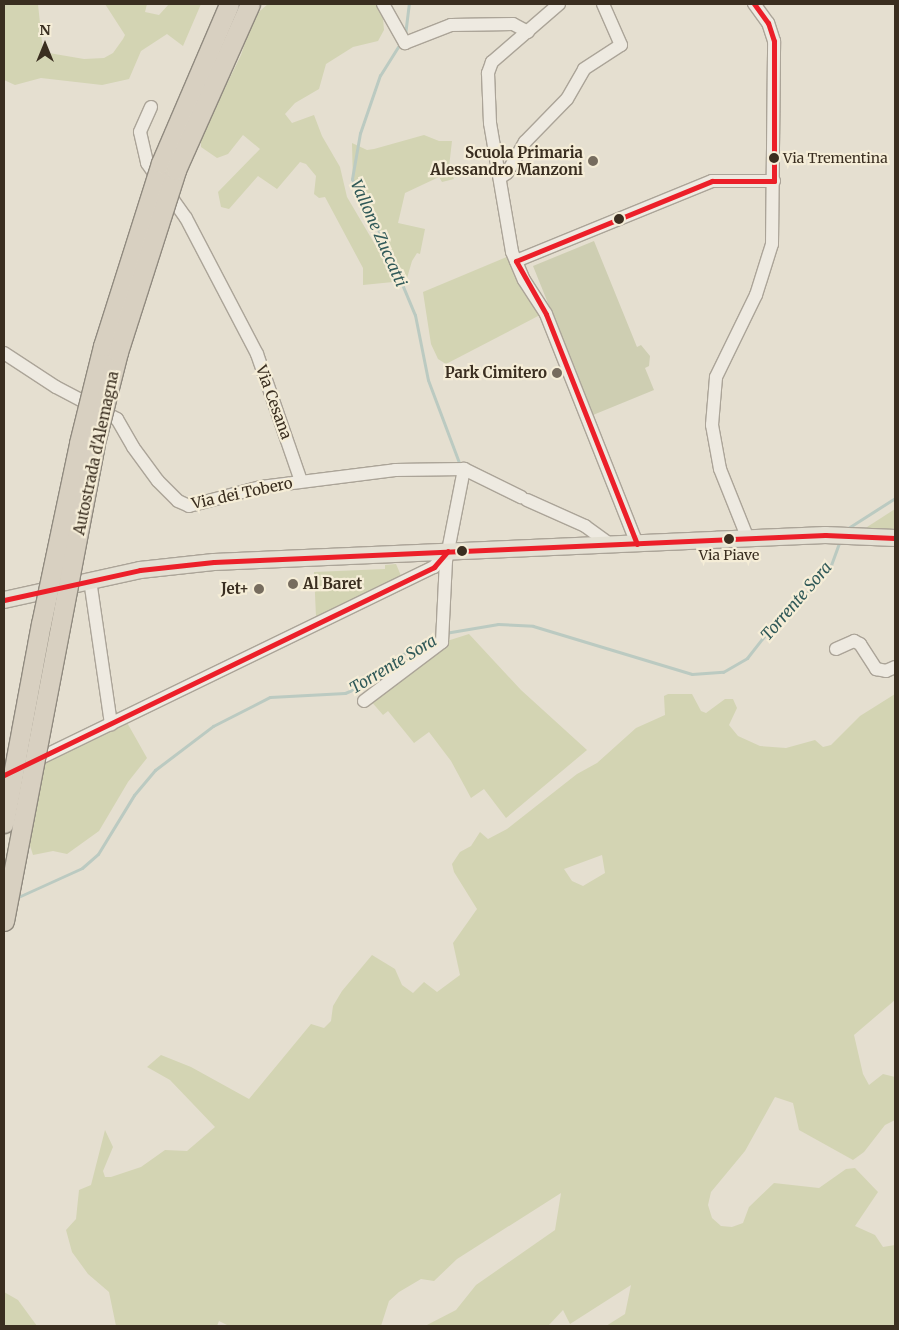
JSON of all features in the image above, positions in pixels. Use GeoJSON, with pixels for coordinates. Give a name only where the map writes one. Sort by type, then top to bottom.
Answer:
{"type":"FeatureCollection","features":[{"type":"Feature","properties":{"kind":"highway","name":"Autostrada d'Alemagna"},"geometry":{"type":"LineString","coordinates":[[4,824],[41,624],[79,443],[103,346],[161,163],[229,4]]}},
{"type":"Feature","properties":{"kind":"highway","name":"Autostrada d'Alemagna"},"geometry":{"type":"LineString","coordinates":[[4,921],[94,447],[118,352],[176,170],[250,4]]}},
{"type":"Feature","properties":{"kind":"main road"},"geometry":{"type":"LineString","coordinates":[[4,600],[90,580],[158,567],[448,551],[824,535],[857,534],[895,538]]}},
{"type":"Feature","properties":{"kind":"street"},"geometry":{"type":"LineString","coordinates":[[383,4],[405,43],[451,25],[513,24],[528,32]]}},
{"type":"Feature","properties":{"kind":"street"},"geometry":{"type":"LineString","coordinates":[[559,4],[492,62],[488,73],[490,123],[501,177],[508,233],[516,261],[546,314],[637,544]]}},
{"type":"Feature","properties":{"kind":"street"},"geometry":{"type":"LineString","coordinates":[[501,177],[507,173],[525,142],[568,99],[584,69],[621,45],[603,4]]}},
{"type":"Feature","properties":{"kind":"street"},"geometry":{"type":"LineString","coordinates":[[748,539],[720,469],[712,425],[712,395],[716,377],[756,296],[770,260],[774,181],[774,41],[768,23],[754,4]]}},
{"type":"Feature","properties":{"kind":"street","name":"Via Cesana"},"geometry":{"type":"LineString","coordinates":[[151,107],[140,132],[147,163],[186,218],[257,354],[301,481]]}},
{"type":"Feature","properties":{"kind":"street"},"geometry":{"type":"LineString","coordinates":[[516,261],[712,181],[774,181]]}},
{"type":"Feature","properties":{"kind":"street","name":"Via dei Tobero"},"geometry":{"type":"LineString","coordinates":[[4,353],[56,387],[117,419],[133,447],[158,481],[178,501],[188,506],[226,494],[301,481]]}},
{"type":"Feature","properties":{"kind":"street"},"geometry":{"type":"LineString","coordinates":[[301,481],[371,472],[464,469],[585,526],[611,545]]}},
{"type":"Feature","properties":{"kind":"street"},"geometry":{"type":"LineString","coordinates":[[364,701],[440,644],[442,639],[441,626],[448,551],[464,469]]}},
{"type":"Feature","properties":{"kind":"street"},"geometry":{"type":"LineString","coordinates":[[4,775],[434,567],[448,551]]}},
{"type":"Feature","properties":{"kind":"street"},"geometry":{"type":"LineString","coordinates":[[90,580],[111,724]]}},
{"type":"Feature","properties":{"kind":"street"},"geometry":{"type":"LineString","coordinates":[[836,649],[854,641],[860,644],[876,669],[886,670],[895,667]]}},
{"type":"Feature","properties":{"kind":"green space"},"geometry":{"type":"Polygon","coordinates":[[[4,4],[38,4],[43,52],[84,59],[104,58],[113,53],[125,35],[105,4],[147,4],[145,12],[159,15],[169,4],[201,4],[183,46],[167,34],[141,51],[129,79],[102,85],[41,78],[15,85],[4,80],[4,4]]]}},
{"type":"Feature","properties":{"kind":"green space"},"geometry":{"type":"Polygon","coordinates":[[[268,4],[376,4],[383,18],[384,30],[378,41],[353,47],[326,64],[319,89],[295,103],[285,114],[292,123],[314,115],[322,136],[340,167],[347,197],[380,253],[393,282],[363,285],[363,268],[325,197],[319,198],[314,194],[316,176],[306,164],[300,162],[277,189],[258,176],[229,209],[221,207],[218,192],[260,149],[243,135],[228,154],[217,158],[201,147],[201,137],[241,55],[254,16],[268,4]]]}},
{"type":"Feature","properties":{"kind":"green space"},"geometry":{"type":"Polygon","coordinates":[[[424,135],[439,141],[452,141],[449,167],[454,179],[442,182],[439,177],[405,193],[398,223],[425,229],[420,254],[417,253],[412,261],[405,285],[389,246],[353,185],[352,143],[367,150],[424,135]]]}},
{"type":"Feature","properties":{"kind":"green space"},"geometry":{"type":"Polygon","coordinates":[[[594,241],[637,347],[641,345],[650,356],[649,366],[645,368],[654,390],[593,415],[533,266],[594,241]]]}},
{"type":"Feature","properties":{"kind":"green space"},"geometry":{"type":"Polygon","coordinates":[[[509,256],[540,315],[446,364],[438,359],[431,344],[423,292],[509,256]]]}},
{"type":"Feature","properties":{"kind":"green space"},"geometry":{"type":"Polygon","coordinates":[[[895,509],[895,534],[864,529],[895,509]]]}},
{"type":"Feature","properties":{"kind":"green space"},"geometry":{"type":"Polygon","coordinates":[[[396,564],[402,578],[316,617],[314,572],[385,569],[385,565],[396,564]]]}},
{"type":"Feature","properties":{"kind":"green space"},"geometry":{"type":"Polygon","coordinates":[[[469,634],[521,690],[587,750],[506,818],[484,789],[471,798],[451,761],[429,732],[414,743],[388,711],[383,715],[370,700],[447,641],[469,634]]]}},
{"type":"Feature","properties":{"kind":"green space"},"geometry":{"type":"Polygon","coordinates":[[[668,694],[692,694],[701,711],[706,713],[725,699],[733,699],[737,708],[729,725],[738,736],[760,746],[786,748],[815,740],[823,747],[831,745],[860,716],[895,694],[895,1000],[854,1035],[863,1074],[869,1085],[883,1074],[895,1077],[895,1120],[885,1125],[864,1152],[853,1160],[799,1130],[793,1103],[775,1097],[745,1151],[711,1192],[708,1205],[712,1218],[721,1226],[732,1227],[743,1223],[749,1207],[774,1183],[819,1188],[846,1169],[855,1168],[878,1192],[855,1226],[875,1235],[883,1247],[895,1245],[895,1326],[606,1326],[625,1314],[631,1285],[570,1324],[563,1310],[548,1326],[425,1326],[456,1310],[476,1285],[555,1230],[561,1193],[457,1259],[434,1281],[421,1279],[399,1292],[389,1301],[381,1326],[229,1326],[219,1321],[217,1326],[116,1326],[109,1292],[88,1274],[72,1252],[66,1230],[76,1219],[79,1190],[91,1185],[105,1130],[113,1147],[103,1171],[105,1177],[111,1177],[141,1167],[165,1150],[187,1151],[215,1127],[170,1080],[147,1067],[161,1055],[191,1067],[249,1099],[311,1024],[324,1028],[331,1021],[333,1006],[342,991],[372,955],[395,969],[402,985],[413,993],[424,982],[437,992],[460,975],[453,943],[477,909],[454,872],[452,864],[460,852],[471,846],[480,832],[488,839],[507,829],[577,774],[597,763],[636,728],[665,715],[664,696],[668,694]],[[602,855],[564,869],[572,881],[583,886],[605,873],[602,855]]]}},
{"type":"Feature","properties":{"kind":"green space"},"geometry":{"type":"Polygon","coordinates":[[[125,719],[147,758],[128,782],[99,831],[67,854],[53,851],[33,855],[20,814],[16,771],[125,719]]]}},
{"type":"Feature","properties":{"kind":"green space"},"geometry":{"type":"Polygon","coordinates":[[[4,1292],[18,1300],[37,1326],[4,1326],[4,1292]]]}},
{"type":"Feature","properties":{"kind":"waterway","name":"Vallone Zuccatti"},"geometry":{"type":"LineString","coordinates":[[405,35],[409,4]]}},
{"type":"Feature","properties":{"kind":"waterway","name":"Vallone Zuccatti"},"geometry":{"type":"LineString","coordinates":[[401,42],[380,75],[360,133],[352,179],[384,241],[415,315],[428,380],[460,465]]}},
{"type":"Feature","properties":{"kind":"waterway","name":"Torrente Sora"},"geometry":{"type":"LineString","coordinates":[[845,530],[895,498]]}},
{"type":"Feature","properties":{"kind":"waterway","name":"Torrente Sora"},"geometry":{"type":"LineString","coordinates":[[445,633],[498,624],[533,626],[692,674],[723,672],[747,658],[783,612],[807,593],[831,565],[840,540]]}},
{"type":"Feature","properties":{"kind":"waterway","name":"Torrente Sora"},"geometry":{"type":"LineString","coordinates":[[16,898],[82,868],[98,854],[134,795],[155,770],[213,726],[270,697],[345,693],[359,687],[392,660],[439,635]]}},
{"type":"Feature","properties":{"kind":"transit line"},"geometry":{"type":"LineString","coordinates":[[637,544],[546,314],[516,261],[712,181],[774,181],[774,41],[768,23],[754,4]]}},
{"type":"Feature","properties":{"kind":"transit line"},"geometry":{"type":"LineString","coordinates":[[4,600],[140,570],[214,562],[825,535],[895,538]]}},
{"type":"Feature","properties":{"kind":"transit line"},"geometry":{"type":"LineString","coordinates":[[4,775],[434,567],[448,551]]}},
{"type":"Feature","properties":{"kind":"place","name":"Via Trementina"},"geometry":{"type":"Point","coordinates":[774,158]}},
{"type":"Feature","properties":{"kind":"place","name":"Scuola Primaria Alessandro Manzoni"},"geometry":{"type":"Point","coordinates":[593,161]}},
{"type":"Feature","properties":{"kind":"place","name":"Park Cimitero"},"geometry":{"type":"Point","coordinates":[557,373]}},
{"type":"Feature","properties":{"kind":"place","name":"Via Piave"},"geometry":{"type":"Point","coordinates":[729,539]}},
{"type":"Feature","properties":{"kind":"place","name":"Al Baret"},"geometry":{"type":"Point","coordinates":[293,584]}},
{"type":"Feature","properties":{"kind":"place","name":"Jet+"},"geometry":{"type":"Point","coordinates":[259,589]}}]}
